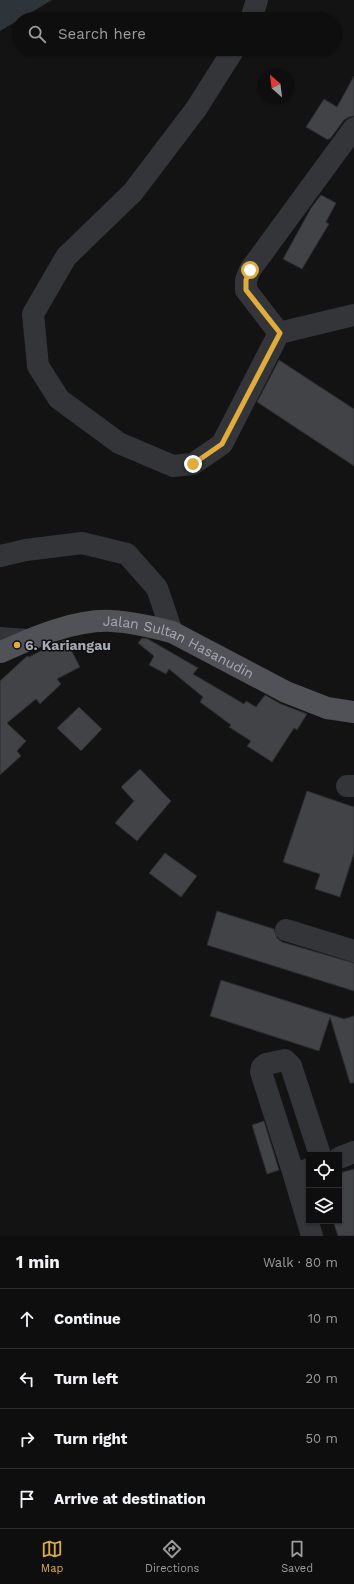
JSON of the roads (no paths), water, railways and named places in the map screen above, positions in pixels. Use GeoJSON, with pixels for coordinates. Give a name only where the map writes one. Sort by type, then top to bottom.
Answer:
{"type":"FeatureCollection","features":[{"type":"Feature","properties":{"kind":"main road","name":"Jalan Sultan Hasanudin"},"geometry":{"type":"LineString","coordinates":[[0,649],[79,624],[111,621],[152,627],[172,632],[286,692],[327,708],[354,712]]}},
{"type":"Feature","properties":{"kind":"lane"},"geometry":{"type":"LineString","coordinates":[[253,12],[257,0]]}},
{"type":"Feature","properties":{"kind":"lane"},"geometry":{"type":"LineString","coordinates":[[230,56],[196,109],[133,192],[66,257],[33,314],[38,366],[59,399],[119,443],[173,466],[193,464],[222,444],[280,333],[354,315]]}},
{"type":"Feature","properties":{"kind":"lane"},"geometry":{"type":"LineString","coordinates":[[280,333],[246,290],[246,280],[250,270],[354,128]]}},
{"type":"Feature","properties":{"kind":"lane"},"geometry":{"type":"LineString","coordinates":[[0,556],[26,550],[82,543],[127,554],[157,588],[172,632]]}},
{"type":"Feature","properties":{"kind":"lane"},"geometry":{"type":"LineString","coordinates":[[286,930],[354,951]]}},
{"type":"Feature","properties":{"kind":"lane"},"geometry":{"type":"LineString","coordinates":[[312,1236],[302,1172],[261,1072],[262,1067],[266,1064],[285,1060],[291,1066],[319,1152]]}},
{"type":"Feature","properties":{"kind":"lane"},"geometry":{"type":"LineString","coordinates":[[342,1157],[354,1152]]}},
{"type":"Feature","properties":{"kind":"place","name":"6. Kariangau"},"geometry":{"type":"Point","coordinates":[17,645]}}]}
